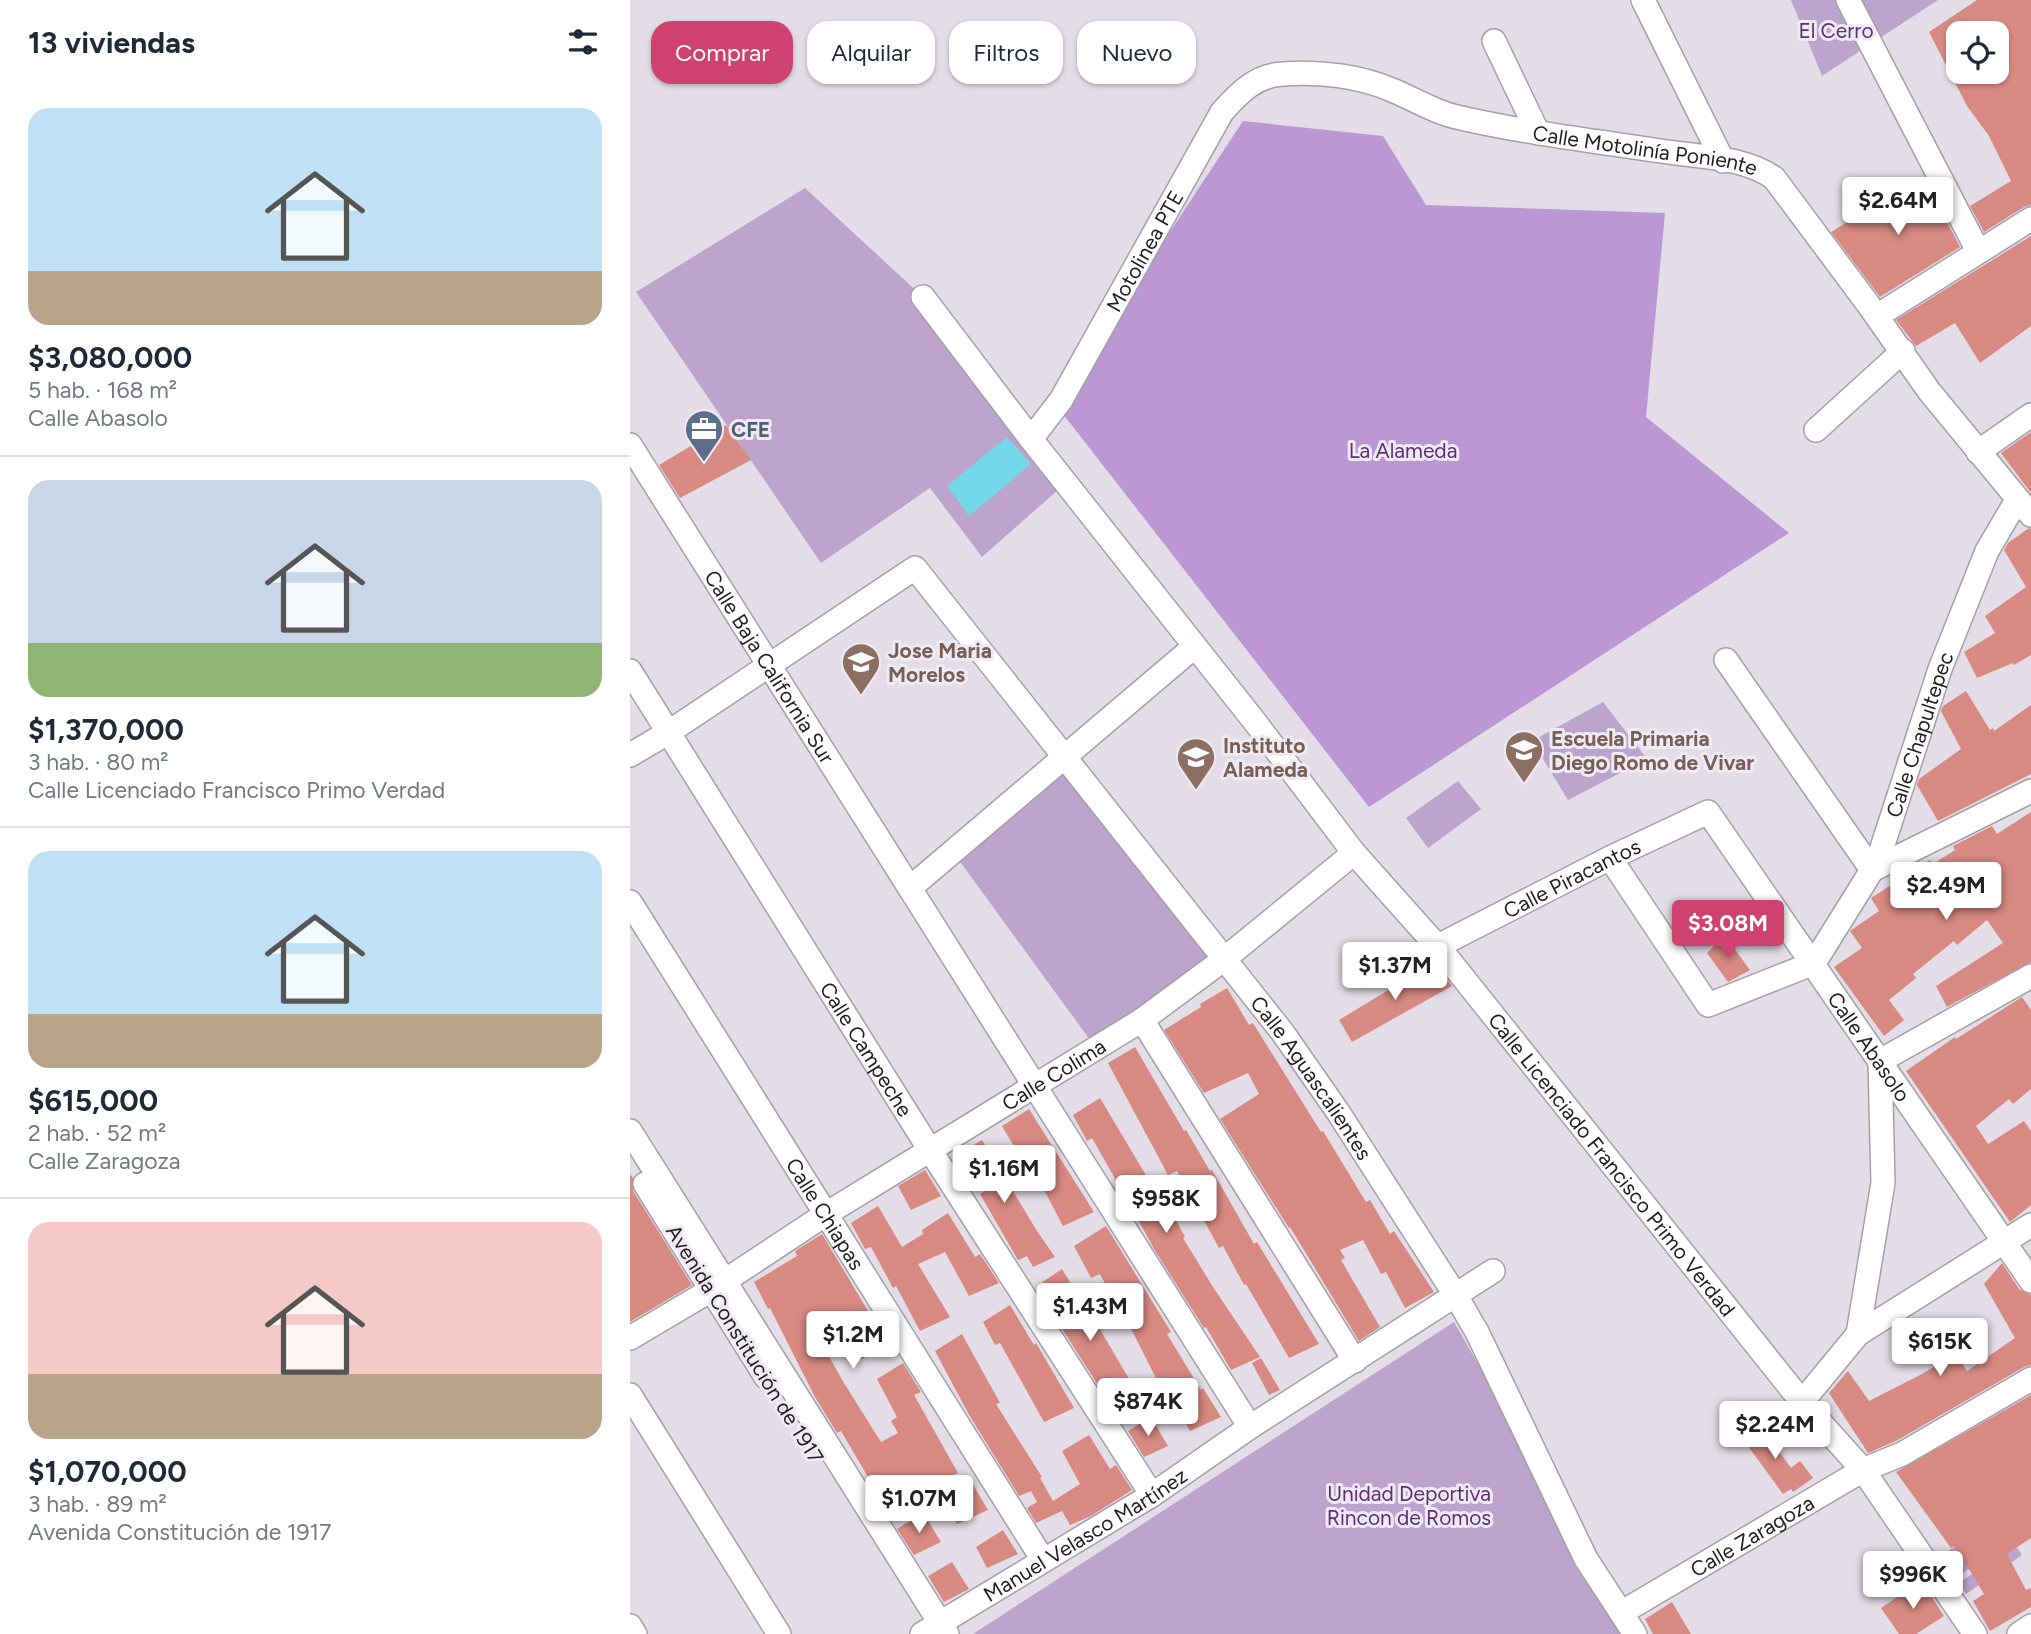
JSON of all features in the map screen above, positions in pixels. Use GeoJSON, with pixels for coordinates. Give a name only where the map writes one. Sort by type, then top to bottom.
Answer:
{"type":"FeatureCollection","features":[{"type":"Feature","properties":{"kind":"street"},"geometry":{"type":"LineString","coordinates":[[1643,0],[1723,161]]}},
{"type":"Feature","properties":{"kind":"street"},"geometry":{"type":"LineString","coordinates":[[1848,0],[1979,251]]}},
{"type":"Feature","properties":{"kind":"street"},"geometry":{"type":"LineString","coordinates":[[1494,41],[1538,133]]}},
{"type":"Feature","properties":{"kind":"street","name":"Calle Motolinía Poniente"},"geometry":{"type":"LineString","coordinates":[[1268,75],[1285,73],[1353,77],[1391,89],[1437,112],[1538,133],[1754,166],[1764,171],[1774,178],[1903,351],[1929,391],[2024,508]]}},
{"type":"Feature","properties":{"kind":"street","name":"Motolinea PTE"},"geometry":{"type":"LineString","coordinates":[[1031,439],[1061,400],[1222,112],[1256,80],[1268,75]]}},
{"type":"Feature","properties":{"kind":"street"},"geometry":{"type":"LineString","coordinates":[[1877,316],[2031,219]]}},
{"type":"Feature","properties":{"kind":"street","name":"Calle Licenciado Francisco Primo Verdad"},"geometry":{"type":"LineString","coordinates":[[923,297],[1354,853],[1438,946],[1802,1402],[1863,1470],[1975,1634]]}},
{"type":"Feature","properties":{"kind":"street"},"geometry":{"type":"LineString","coordinates":[[1816,430],[1903,351]]}},
{"type":"Feature","properties":{"kind":"street"},"geometry":{"type":"LineString","coordinates":[[1978,452],[2031,415]]}},
{"type":"Feature","properties":{"kind":"street","name":"Calle Baja California Sur"},"geometry":{"type":"LineString","coordinates":[[630,445],[1250,1427]]}},
{"type":"Feature","properties":{"kind":"street","name":"Calle Chapultepec"},"geometry":{"type":"LineString","coordinates":[[1814,963],[1879,858],[1940,669],[1987,551],[2024,508]]}},
{"type":"Feature","properties":{"kind":"street","name":"Calle Aguascalientes"},"geometry":{"type":"LineString","coordinates":[[769,664],[915,568],[1283,1033],[1338,1112],[1477,1332],[1586,1559],[1635,1634]]}},
{"type":"Feature","properties":{"kind":"street"},"geometry":{"type":"LineString","coordinates":[[910,887],[1194,647]]}},
{"type":"Feature","properties":{"kind":"street"},"geometry":{"type":"LineString","coordinates":[[1726,660],[1872,870],[2031,791]]}},
{"type":"Feature","properties":{"kind":"street"},"geometry":{"type":"LineString","coordinates":[[630,755],[669,732],[769,664]]}},
{"type":"Feature","properties":{"kind":"street","name":"Calle Campeche"},"geometry":{"type":"LineString","coordinates":[[630,671],[930,1150],[1152,1495]]}},
{"type":"Feature","properties":{"kind":"street","name":"Calle Piracantos"},"geometry":{"type":"LineString","coordinates":[[1438,946],[1610,858],[1708,812]]}},
{"type":"Feature","properties":{"kind":"street","name":"Calle Abasolo"},"geometry":{"type":"LineString","coordinates":[[1708,812],[2031,1281]]}},
{"type":"Feature","properties":{"kind":"street","name":"Calle Colima"},"geometry":{"type":"LineString","coordinates":[[630,1338],[1142,1020],[1223,960],[1354,853]]}},
{"type":"Feature","properties":{"kind":"street"},"geometry":{"type":"LineString","coordinates":[[1610,858],[1708,1005],[1814,963]]}},
{"type":"Feature","properties":{"kind":"street","name":"Calle Chiapas"},"geometry":{"type":"LineString","coordinates":[[630,902],[1043,1560]]}},
{"type":"Feature","properties":{"kind":"street"},"geometry":{"type":"LineString","coordinates":[[1858,1334],[1883,1183],[1880,1061],[2031,976]]}},
{"type":"Feature","properties":{"kind":"street"},"geometry":{"type":"LineString","coordinates":[[1142,1020],[1355,1361]]}},
{"type":"Feature","properties":{"kind":"street","name":"Avenida Constitución de 1917"},"geometry":{"type":"LineString","coordinates":[[630,1131],[718,1285],[932,1631]]}},
{"type":"Feature","properties":{"kind":"street","name":"Avenida Constitución de 1917"},"geometry":{"type":"LineString","coordinates":[[630,1161],[718,1285]]}},
{"type":"Feature","properties":{"kind":"street"},"geometry":{"type":"LineString","coordinates":[[1802,1402],[1858,1334],[2031,1225]]}},
{"type":"Feature","properties":{"kind":"street","name":"Manuel Velasco Martínez"},"geometry":{"type":"LineString","coordinates":[[932,1631],[1152,1495],[1250,1427],[1493,1271]]}},
{"type":"Feature","properties":{"kind":"street","name":"Calle Zaragoza"},"geometry":{"type":"LineString","coordinates":[[1621,1613],[1863,1470],[1886,1462],[1912,1448],[2031,1378]]}},
{"type":"Feature","properties":{"kind":"street"},"geometry":{"type":"LineString","coordinates":[[630,1395],[779,1634]]}},
{"type":"Feature","properties":{"kind":"street"},"geometry":{"type":"LineString","coordinates":[[630,1626],[635,1634]]}},
{"type":"Feature","properties":{"kind":"street"},"geometry":{"type":"LineString","coordinates":[[2019,1634],[2031,1626]]}},
{"type":"Feature","properties":{"kind":"green space","name":"El Cerro"},"geometry":{"type":"Polygon","coordinates":[[[1791,0],[1938,0],[1822,76],[1791,0]]]}},
{"type":"Feature","properties":{"kind":"green space","name":"La Alameda"},"geometry":{"type":"Polygon","coordinates":[[[1243,121],[1383,136],[1426,205],[1665,213],[1646,417],[1789,533],[1369,807],[1056,405],[1243,121]]]}},
{"type":"Feature","properties":{"kind":"green space"},"geometry":{"type":"Polygon","coordinates":[[[805,188],[923,297],[1067,482],[982,557],[930,488],[821,563],[636,292],[805,188]]]}},
{"type":"Feature","properties":{"kind":"green space"},"geometry":{"type":"Polygon","coordinates":[[[1603,702],[1647,759],[1568,800],[1532,741],[1603,702]]]}},
{"type":"Feature","properties":{"kind":"green space"},"geometry":{"type":"Polygon","coordinates":[[[1065,757],[1223,960],[1093,1044],[953,852],[1065,757]]]}},
{"type":"Feature","properties":{"kind":"green space"},"geometry":{"type":"Polygon","coordinates":[[[1458,781],[1481,809],[1428,848],[1406,818],[1458,781]]]}},
{"type":"Feature","properties":{"kind":"green space","name":"Unidad Deportiva Rincon de Romos"},"geometry":{"type":"Polygon","coordinates":[[[1454,1322],[1632,1634],[973,1634],[1454,1322]]]}},
{"type":"Feature","properties":{"kind":"green space"},"geometry":{"type":"Polygon","coordinates":[[[1994,1520],[2014,1549],[2017,1548],[2022,1555],[1997,1573],[1969,1569],[1955,1578],[1941,1556],[1994,1520]]]}},
{"type":"Feature","properties":{"kind":"green space"},"geometry":{"type":"Polygon","coordinates":[[[1972,1574],[1985,1581],[1966,1594],[1959,1583],[1972,1574]]]}},
{"type":"Feature","properties":{"kind":"water"},"geometry":{"type":"Polygon","coordinates":[[[1007,437],[1031,464],[969,516],[947,486],[1007,437]]]}},
{"type":"Feature","properties":{"kind":"building"},"geometry":{"type":"Polygon","coordinates":[[[1977,0],[2031,0],[2031,205],[1984,232],[1970,206],[2011,181],[1989,136],[1967,106],[1956,84],[2009,84],[2009,21],[1946,21],[1946,65],[1929,32],[1977,0]]]}},
{"type":"Feature","properties":{"kind":"building"},"geometry":{"type":"Polygon","coordinates":[[[1924,177],[1960,247],[1880,297],[1831,232],[1924,177]]]}},
{"type":"Feature","properties":{"kind":"building"},"geometry":{"type":"Polygon","coordinates":[[[2031,236],[2031,326],[1980,363],[1955,323],[1916,346],[1896,320],[2031,236]]]}},
{"type":"Feature","properties":{"kind":"building","name":"CFE"},"geometry":{"type":"Polygon","coordinates":[[[726,425],[751,460],[680,498],[659,465],[726,425]]]}},
{"type":"Feature","properties":{"kind":"building"},"geometry":{"type":"Polygon","coordinates":[[[2031,432],[2031,493],[2001,453],[2031,432]]]}},
{"type":"Feature","properties":{"kind":"building"},"geometry":{"type":"Polygon","coordinates":[[[2029,528],[2031,655],[2014,665],[2013,663],[1977,678],[1964,652],[1995,633],[1985,616],[2026,587],[2004,550],[2008,543],[2029,528]]]}},
{"type":"Feature","properties":{"kind":"building"},"geometry":{"type":"Polygon","coordinates":[[[1966,691],[1990,730],[1993,728],[1994,731],[2031,705],[2031,774],[1938,821],[1917,785],[1919,779],[1961,749],[1941,711],[1943,706],[1966,691]]]}},
{"type":"Feature","properties":{"kind":"building"},"geometry":{"type":"Polygon","coordinates":[[[2031,812],[2031,962],[1947,1007],[1936,986],[2003,943],[1987,920],[1957,945],[1954,941],[1913,974],[1916,978],[1889,1000],[1904,1020],[1884,1036],[1834,967],[1862,948],[1850,931],[1879,911],[1871,898],[1930,860],[1933,864],[1955,850],[1953,846],[1992,826],[1997,834],[2031,812]]]}},
{"type":"Feature","properties":{"kind":"building"},"geometry":{"type":"Polygon","coordinates":[[[1725,936],[1750,970],[1728,982],[1707,953],[1725,936]]]}},
{"type":"Feature","properties":{"kind":"building"},"geometry":{"type":"Polygon","coordinates":[[[1433,963],[1452,986],[1352,1042],[1339,1020],[1433,963]]]}},
{"type":"Feature","properties":{"kind":"building"},"geometry":{"type":"Polygon","coordinates":[[[1227,988],[1249,1025],[1253,1023],[1366,1202],[1370,1200],[1390,1234],[1394,1231],[1434,1292],[1405,1308],[1386,1272],[1381,1274],[1363,1240],[1340,1250],[1345,1258],[1341,1260],[1380,1327],[1359,1341],[1220,1119],[1259,1094],[1248,1073],[1204,1093],[1164,1030],[1227,988]]]}},
{"type":"Feature","properties":{"kind":"building"},"geometry":{"type":"Polygon","coordinates":[[[2022,997],[2031,1010],[2031,1089],[2013,1104],[2009,1099],[1976,1126],[1988,1144],[2024,1121],[2031,1131],[2031,1205],[2010,1222],[1906,1071],[1955,1037],[1956,1039],[2022,997]]]}},
{"type":"Feature","properties":{"kind":"building"},"geometry":{"type":"Polygon","coordinates":[[[1135,1047],[1184,1131],[1186,1130],[1210,1171],[1212,1170],[1254,1244],[1257,1242],[1319,1344],[1289,1358],[1223,1246],[1219,1248],[1177,1171],[1168,1175],[1108,1063],[1135,1047]]]}},
{"type":"Feature","properties":{"kind":"building"},"geometry":{"type":"Polygon","coordinates":[[[1100,1098],[1153,1187],[1156,1186],[1165,1200],[1185,1237],[1183,1238],[1213,1287],[1260,1357],[1231,1370],[1154,1249],[1133,1210],[1138,1206],[1132,1195],[1126,1198],[1092,1138],[1087,1141],[1073,1115],[1100,1098]]]}},
{"type":"Feature","properties":{"kind":"building"},"geometry":{"type":"Polygon","coordinates":[[[1029,1109],[1094,1212],[1063,1226],[1042,1186],[1038,1187],[1002,1126],[1029,1109]]]}},
{"type":"Feature","properties":{"kind":"building"},"geometry":{"type":"Polygon","coordinates":[[[982,1140],[1055,1257],[1033,1267],[1027,1256],[1018,1260],[980,1194],[986,1190],[980,1178],[969,1183],[955,1156],[982,1140]]]}},
{"type":"Feature","properties":{"kind":"building"},"geometry":{"type":"Polygon","coordinates":[[[925,1170],[941,1196],[911,1210],[898,1186],[925,1170]]]}},
{"type":"Feature","properties":{"kind":"building"},"geometry":{"type":"Polygon","coordinates":[[[630,1174],[633,1178],[633,1191],[692,1285],[630,1322],[630,1174]]]}},
{"type":"Feature","properties":{"kind":"building"},"geometry":{"type":"Polygon","coordinates":[[[878,1206],[902,1247],[948,1213],[975,1257],[980,1254],[999,1283],[969,1296],[945,1252],[918,1264],[950,1317],[920,1331],[896,1286],[893,1288],[871,1247],[865,1249],[851,1223],[878,1206]]]}},
{"type":"Feature","properties":{"kind":"building"},"geometry":{"type":"Polygon","coordinates":[[[1106,1226],[1171,1332],[1167,1334],[1221,1417],[1190,1431],[1175,1402],[1185,1396],[1179,1384],[1162,1390],[1118,1303],[1116,1304],[1100,1274],[1091,1278],[1074,1246],[1106,1226]]]}},
{"type":"Feature","properties":{"kind":"building"},"geometry":{"type":"Polygon","coordinates":[[[822,1234],[889,1346],[859,1360],[842,1328],[819,1339],[844,1383],[881,1442],[898,1433],[891,1421],[897,1417],[877,1379],[903,1363],[921,1392],[914,1395],[958,1473],[885,1506],[841,1431],[837,1433],[815,1397],[754,1282],[797,1256],[795,1251],[822,1234]]]}},
{"type":"Feature","properties":{"kind":"building"},"geometry":{"type":"Polygon","coordinates":[[[2002,1263],[2019,1289],[2031,1295],[2031,1365],[1896,1441],[1868,1453],[1829,1393],[1848,1371],[1869,1401],[1956,1354],[1967,1371],[2015,1338],[1984,1284],[2002,1263]]]}},
{"type":"Feature","properties":{"kind":"building"},"geometry":{"type":"Polygon","coordinates":[[[1062,1269],[1142,1401],[1116,1413],[1064,1332],[1041,1283],[1062,1269]]]}},
{"type":"Feature","properties":{"kind":"building"},"geometry":{"type":"Polygon","coordinates":[[[1010,1305],[1074,1408],[1044,1422],[1000,1343],[995,1345],[983,1322],[1010,1305]]]}},
{"type":"Feature","properties":{"kind":"building"},"geometry":{"type":"Polygon","coordinates":[[[962,1334],[1000,1403],[996,1404],[1042,1477],[1040,1478],[1053,1501],[1080,1484],[1062,1451],[1089,1435],[1110,1469],[1116,1465],[1132,1490],[1091,1516],[1070,1525],[1062,1511],[1036,1523],[1027,1508],[1037,1502],[1031,1491],[1019,1496],[968,1413],[935,1351],[962,1334]]]}},
{"type":"Feature","properties":{"kind":"building"},"geometry":{"type":"Polygon","coordinates":[[[1261,1358],[1280,1390],[1269,1395],[1252,1363],[1261,1358]]]}},
{"type":"Feature","properties":{"kind":"building"},"geometry":{"type":"Polygon","coordinates":[[[2031,1395],[2031,1538],[2007,1554],[2026,1590],[2031,1588],[2031,1607],[1990,1631],[1973,1601],[1984,1594],[1954,1546],[1951,1548],[1896,1472],[2031,1395]]]}},
{"type":"Feature","properties":{"kind":"building"},"geometry":{"type":"Polygon","coordinates":[[[1151,1417],[1168,1446],[1144,1457],[1128,1431],[1151,1417]]]}},
{"type":"Feature","properties":{"kind":"building"},"geometry":{"type":"Polygon","coordinates":[[[1758,1422],[1791,1468],[1800,1461],[1813,1478],[1793,1492],[1791,1489],[1783,1494],[1740,1435],[1758,1422]]]}},
{"type":"Feature","properties":{"kind":"building"},"geometry":{"type":"Polygon","coordinates":[[[972,1483],[988,1510],[957,1524],[944,1500],[972,1483]]]}},
{"type":"Feature","properties":{"kind":"building"},"geometry":{"type":"Polygon","coordinates":[[[923,1513],[941,1542],[914,1555],[897,1529],[923,1513]]]}},
{"type":"Feature","properties":{"kind":"building"},"geometry":{"type":"Polygon","coordinates":[[[1003,1530],[1018,1554],[987,1568],[976,1547],[1003,1530]]]}},
{"type":"Feature","properties":{"kind":"building"},"geometry":{"type":"Polygon","coordinates":[[[952,1562],[969,1589],[944,1602],[928,1576],[952,1562]]]}},
{"type":"Feature","properties":{"kind":"building"},"geometry":{"type":"Polygon","coordinates":[[[1921,1581],[1944,1616],[1916,1634],[1899,1634],[1881,1608],[1921,1581]]]}},
{"type":"Feature","properties":{"kind":"building"},"geometry":{"type":"Polygon","coordinates":[[[1672,1602],[1691,1634],[1653,1634],[1645,1619],[1672,1602]]]}},
{"type":"Feature","properties":{"kind":"place","name":"CFE"},"geometry":{"type":"Point","coordinates":[704,463]}},
{"type":"Feature","properties":{"kind":"place","name":"Jose Maria Morelos"},"geometry":{"type":"Point","coordinates":[861,696]}},
{"type":"Feature","properties":{"kind":"place","name":"Escuela Primaria Diego Romo de Vivar"},"geometry":{"type":"Point","coordinates":[1524,784]}},
{"type":"Feature","properties":{"kind":"place","name":"Instituto Alameda"},"geometry":{"type":"Point","coordinates":[1196,791]}}]}
